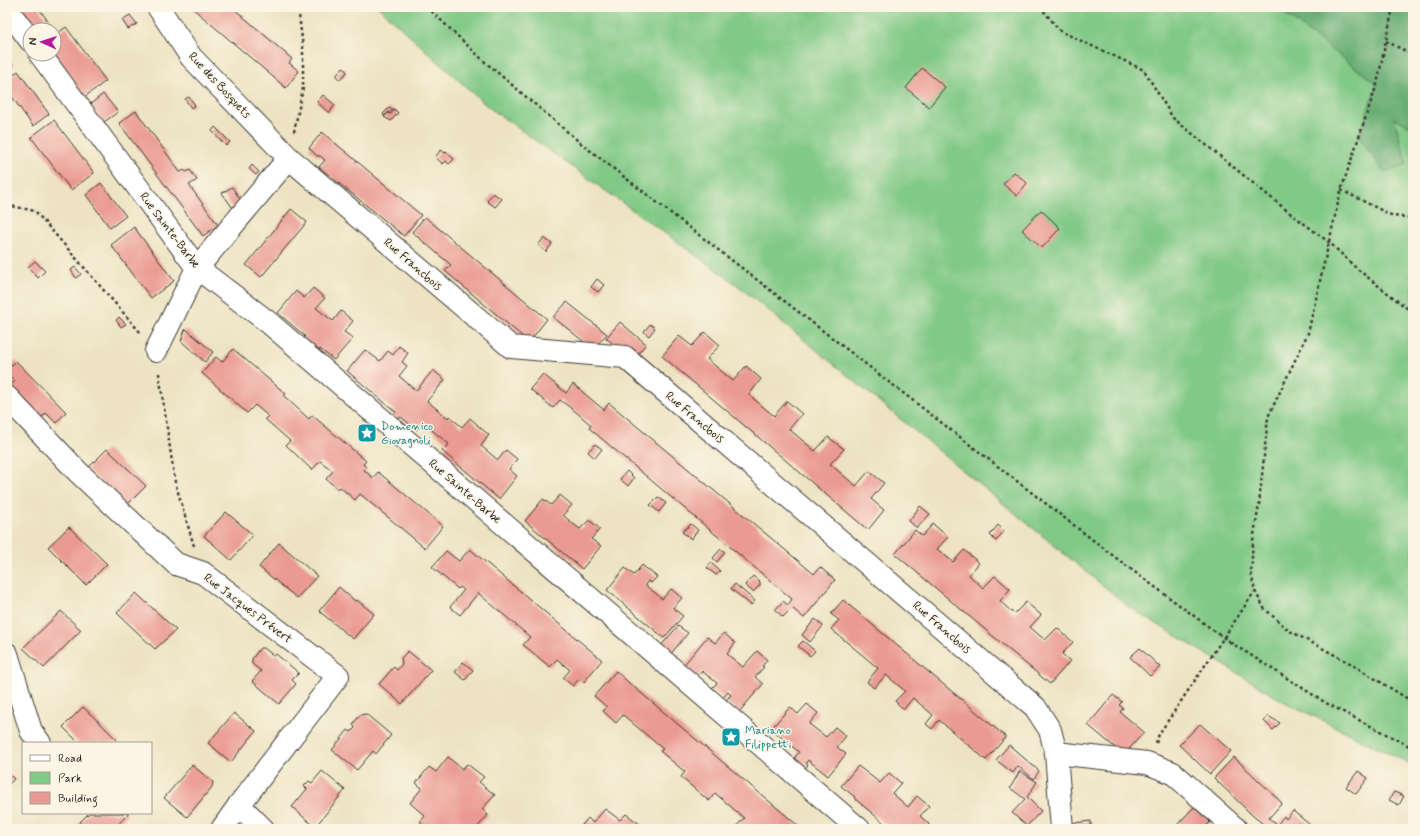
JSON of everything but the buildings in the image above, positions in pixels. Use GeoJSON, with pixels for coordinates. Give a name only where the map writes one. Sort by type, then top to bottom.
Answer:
{"type":"FeatureCollection","features":[{"type":"Feature","properties":{"kind":"street","name":"Rue des Bosquets"},"geometry":{"type":"LineString","coordinates":[[158,7],[191,57],[289,158]]}},
{"type":"Feature","properties":{"kind":"street"},"geometry":{"type":"LineString","coordinates":[[7,9],[22,29]]}},
{"type":"Feature","properties":{"kind":"street","name":"Rue Sainte-Barbe"},"geometry":{"type":"LineString","coordinates":[[46,62],[197,268],[268,322],[859,829]]}},
{"type":"Feature","properties":{"kind":"street"},"geometry":{"type":"LineString","coordinates":[[156,350],[197,268],[289,158]]}},
{"type":"Feature","properties":{"kind":"street","name":"Rue Francbois"},"geometry":{"type":"LineString","coordinates":[[289,158],[511,347],[625,357],[1035,707],[1050,730],[1056,753],[1062,829]]}},
{"type":"Feature","properties":{"kind":"street","name":"Rue Jacques Prévert"},"geometry":{"type":"LineString","coordinates":[[7,397],[78,472],[176,564],[202,573],[338,676],[222,829]]}},
{"type":"Feature","properties":{"kind":"street"},"geometry":{"type":"LineString","coordinates":[[7,654],[31,731],[39,742]]}},
{"type":"Feature","properties":{"kind":"street"},"geometry":{"type":"LineString","coordinates":[[1056,753],[1147,763],[1173,773],[1236,829]]}},
{"type":"Feature","properties":{"kind":"street"},"geometry":{"type":"LineString","coordinates":[[239,805],[263,829]]}},
{"type":"Feature","properties":{"kind":"path"},"geometry":{"type":"LineString","coordinates":[[289,158],[303,88],[303,47],[298,7]]}},
{"type":"Feature","properties":{"kind":"path"},"geometry":{"type":"LineString","coordinates":[[427,7],[485,62],[583,145],[1114,557],[1230,642],[1326,703],[1413,748]]}},
{"type":"Feature","properties":{"kind":"path"},"geometry":{"type":"LineString","coordinates":[[1039,7],[1060,31],[1144,70],[1173,118],[1290,213],[1330,243],[1356,268],[1413,313]]}},
{"type":"Feature","properties":{"kind":"path"},"geometry":{"type":"LineString","coordinates":[[1387,7],[1393,12]]}},
{"type":"Feature","properties":{"kind":"path"},"geometry":{"type":"LineString","coordinates":[[1393,7],[1377,84],[1341,190],[1308,333],[1268,417],[1259,505],[1253,540],[1251,573],[1255,591],[1264,608],[1288,630],[1348,662],[1413,702]]}},
{"type":"Feature","properties":{"kind":"path"},"geometry":{"type":"LineString","coordinates":[[1386,41],[1413,56]]}},
{"type":"Feature","properties":{"kind":"path"},"geometry":{"type":"LineString","coordinates":[[1341,190],[1393,216],[1413,218]]}},
{"type":"Feature","properties":{"kind":"path"},"geometry":{"type":"LineString","coordinates":[[7,205],[35,211],[156,350],[175,482],[202,573]]}},
{"type":"Feature","properties":{"kind":"path"},"geometry":{"type":"LineString","coordinates":[[1147,763],[1159,734],[1255,591]]}},
{"type":"Feature","properties":{"kind":"green space"},"geometry":{"type":"Polygon","coordinates":[[[378,7],[1276,7],[1377,84],[1359,137],[1394,118],[1413,127],[1413,765],[1283,701],[1129,607],[736,284],[487,106],[378,7]]]}},
{"type":"Feature","properties":{"kind":"green space"},"geometry":{"type":"Polygon","coordinates":[[[1276,7],[1413,7],[1413,48],[1409,53],[1413,56],[1413,127],[1394,118],[1407,164],[1384,172],[1359,137],[1377,84],[1276,7]]]}},
{"type":"Feature","properties":{"kind":"place","name":"Domenico Giovagnoli"},"geometry":{"type":"Point","coordinates":[367,433]}},
{"type":"Feature","properties":{"kind":"place","name":"Mariano Filippetti"},"geometry":{"type":"Point","coordinates":[731,737]}}]}
